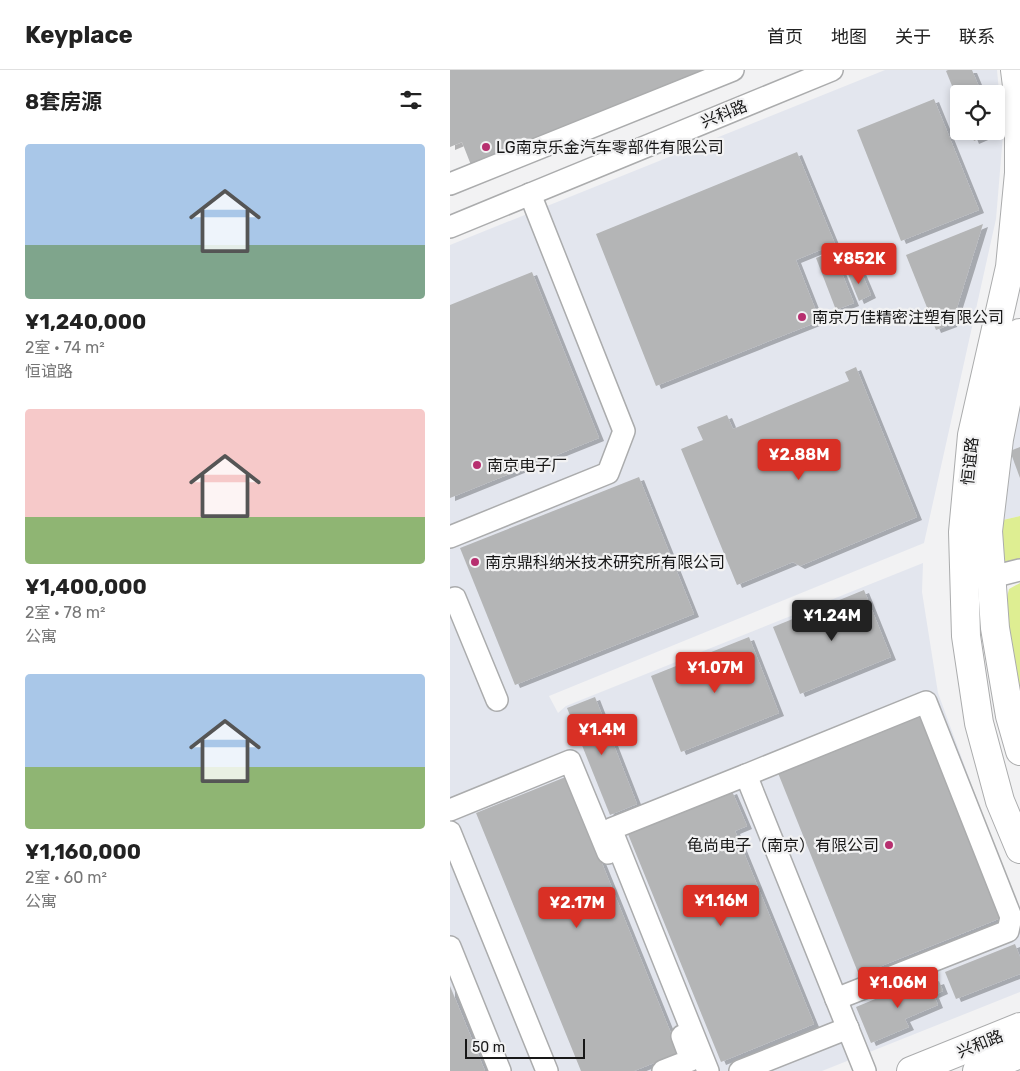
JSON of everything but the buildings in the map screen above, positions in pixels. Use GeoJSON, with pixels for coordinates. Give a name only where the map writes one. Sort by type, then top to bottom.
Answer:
{"type":"FeatureCollection","features":[{"type":"Feature","properties":{"kind":"main road","name":"恒谊路"},"geometry":{"type":"LineString","coordinates":[[1015,70],[1018,102],[1019,173],[1010,267],[972,435],[963,532],[966,636],[979,723],[1000,800],[1020,849]]}},
{"type":"Feature","properties":{"kind":"main road","name":"恒谊路"},"geometry":{"type":"LineString","coordinates":[[1020,333],[999,439],[989,522],[995,628],[1010,716],[1020,751]]}},
{"type":"Feature","properties":{"kind":"main road","name":"兴和路"},"geometry":{"type":"LineString","coordinates":[[911,1071],[1020,1028]]}},
{"type":"Feature","properties":{"kind":"main road","name":"兴和路"},"geometry":{"type":"LineString","coordinates":[[977,1071],[1020,1054]]}},
{"type":"Feature","properties":{"kind":"street"},"geometry":{"type":"LineString","coordinates":[[450,184],[733,70]]}},
{"type":"Feature","properties":{"kind":"street","name":"兴科路"},"geometry":{"type":"LineString","coordinates":[[451,223],[530,194],[832,70]]}},
{"type":"Feature","properties":{"kind":"street"},"geometry":{"type":"LineString","coordinates":[[450,538],[608,473],[624,431],[530,194]]}},
{"type":"Feature","properties":{"kind":"street"},"geometry":{"type":"LineString","coordinates":[[992,577],[1020,570]]}},
{"type":"Feature","properties":{"kind":"street"},"geometry":{"type":"LineString","coordinates":[[450,600],[455,598],[497,700]]}},
{"type":"Feature","properties":{"kind":"street"},"geometry":{"type":"LineString","coordinates":[[708,1071],[612,829],[926,702],[1011,916],[1008,931],[836,999]]}},
{"type":"Feature","properties":{"kind":"street"},"geometry":{"type":"LineString","coordinates":[[450,810],[570,761],[691,1060],[663,1071]]}},
{"type":"Feature","properties":{"kind":"street"},"geometry":{"type":"LineString","coordinates":[[746,775],[865,1071]]}},
{"type":"Feature","properties":{"kind":"street"},"geometry":{"type":"LineString","coordinates":[[450,832],[547,1071]]}},
{"type":"Feature","properties":{"kind":"street"},"geometry":{"type":"LineString","coordinates":[[450,947],[500,1071]]}},
{"type":"Feature","properties":{"kind":"street"},"geometry":{"type":"LineString","coordinates":[[740,1071],[848,1028]]}},
{"type":"Feature","properties":{"kind":"shaded area"},"geometry":{"type":"Polygon","coordinates":[[[885,70],[997,70],[998,85],[950,85],[950,140],[1003,140],[996,219],[924,543],[549,696],[558,713],[566,706],[923,563],[922,592],[938,693],[1020,917],[1020,992],[822,1071],[450,1071],[450,245],[885,70]]]}},
{"type":"Feature","properties":{"kind":"shaded area"},"geometry":{"type":"Polygon","coordinates":[[[1020,393],[1020,516],[1003,520],[1006,458],[1020,393]]]}},
{"type":"Feature","properties":{"kind":"green space"},"geometry":{"type":"Polygon","coordinates":[[[1020,516],[1020,565],[1004,566],[1000,557],[1003,520],[1020,516]]]}},
{"type":"Feature","properties":{"kind":"green space"},"geometry":{"type":"Polygon","coordinates":[[[1020,583],[1020,693],[1009,641],[1006,613],[1009,589],[1020,583]]]}},
{"type":"Feature","properties":{"kind":"place","name":"LG南京乐金汽车零部件有限公司"},"geometry":{"type":"Point","coordinates":[486,147]}},
{"type":"Feature","properties":{"kind":"place","name":"南京万佳精密注塑有限公司"},"geometry":{"type":"Point","coordinates":[802,317]}},
{"type":"Feature","properties":{"kind":"place","name":"南京电子厂"},"geometry":{"type":"Point","coordinates":[477,465]}},
{"type":"Feature","properties":{"kind":"place","name":"南京鼎科纳米技术研究所有限公司"},"geometry":{"type":"Point","coordinates":[475,562]}},
{"type":"Feature","properties":{"kind":"place","name":"龟尚电子（南京）有限公司"},"geometry":{"type":"Point","coordinates":[889,845]}}]}
